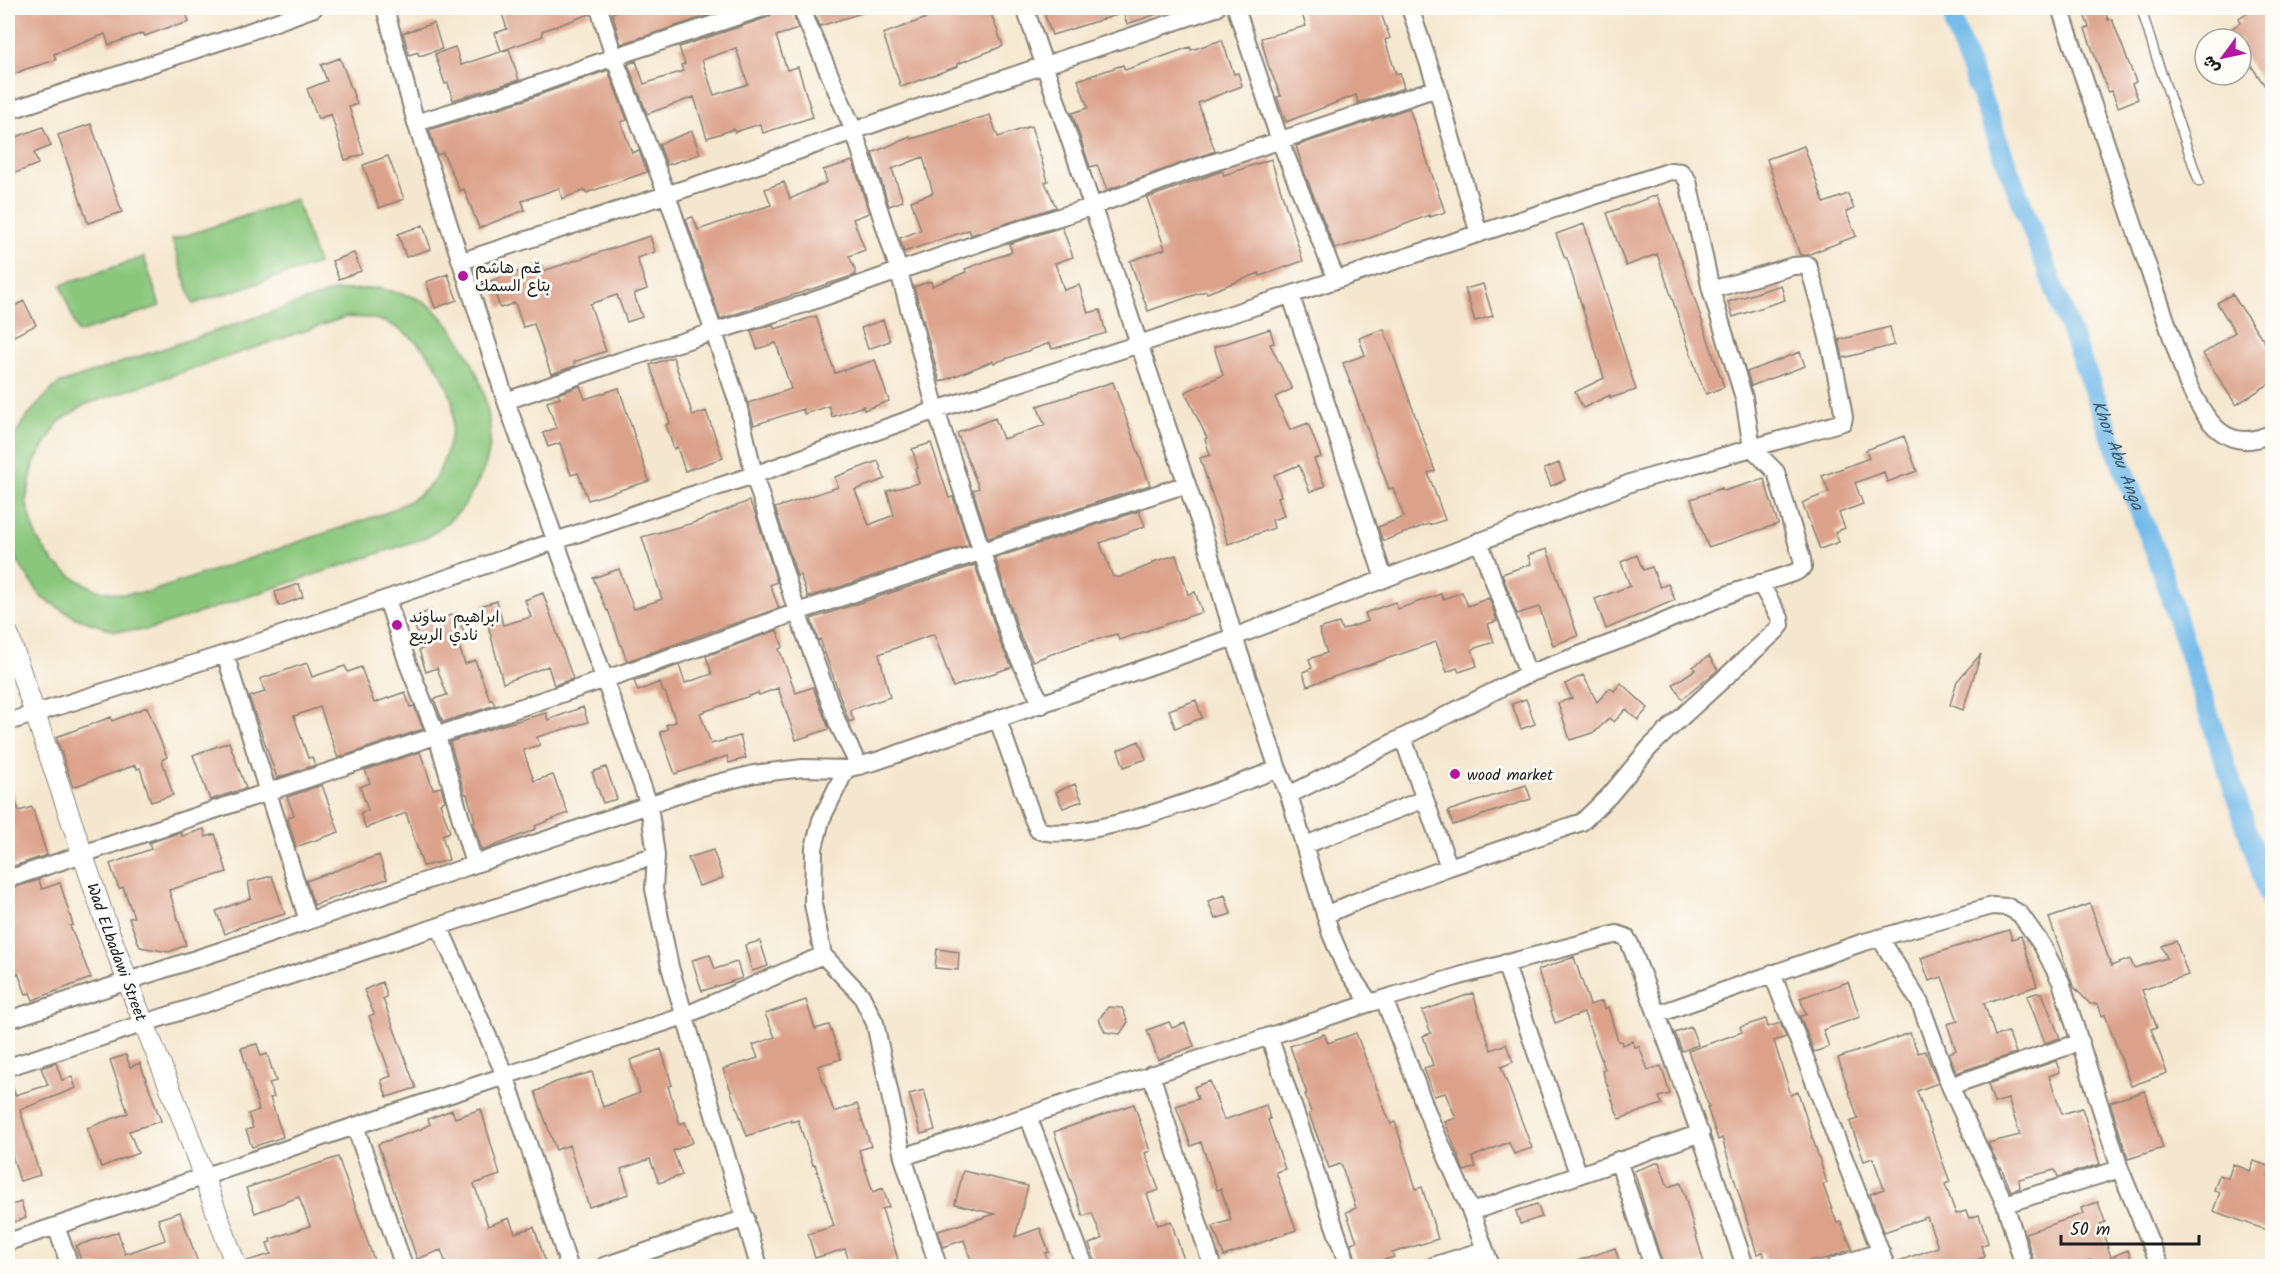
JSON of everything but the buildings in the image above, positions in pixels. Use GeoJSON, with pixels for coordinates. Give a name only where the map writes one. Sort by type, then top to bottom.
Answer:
{"type":"FeatureCollection","features":[{"type":"Feature","properties":{"kind":"street"},"geometry":{"type":"LineString","coordinates":[[8,111],[207,46],[314,8]]}},
{"type":"Feature","properties":{"kind":"street"},"geometry":{"type":"LineString","coordinates":[[385,8],[416,123],[506,401],[649,805],[656,855],[655,898],[670,967],[759,1266]]}},
{"type":"Feature","properties":{"kind":"street"},"geometry":{"type":"LineString","coordinates":[[599,8],[614,57],[667,195],[714,331],[737,400],[769,529],[852,767],[821,820],[814,848],[813,904],[824,955],[861,995],[875,1023],[903,1158],[938,1266]]}},
{"type":"Feature","properties":{"kind":"street"},"geometry":{"type":"LineString","coordinates":[[416,123],[522,90],[763,8]]}},
{"type":"Feature","properties":{"kind":"street"},"geometry":{"type":"LineString","coordinates":[[801,8],[854,131],[899,272],[936,410],[1011,642],[1042,705]]}},
{"type":"Feature","properties":{"kind":"street"},"geometry":{"type":"LineString","coordinates":[[1025,8],[1187,484],[1222,591],[1234,637],[1278,769],[1289,795],[1325,915],[1345,967],[1377,1001],[1471,1212],[1491,1266]]}},
{"type":"Feature","properties":{"kind":"street"},"geometry":{"type":"LineString","coordinates":[[462,261],[667,195],[1216,8]]}},
{"type":"Feature","properties":{"kind":"street"},"geometry":{"type":"LineString","coordinates":[[1236,8],[1280,141],[1336,279]]}},
{"type":"Feature","properties":{"kind":"street"},"geometry":{"type":"LineString","coordinates":[[1410,8],[1437,88],[1479,234]]}},
{"type":"Feature","properties":{"kind":"street"},"geometry":{"type":"LineString","coordinates":[[2060,8],[2187,382],[2200,410],[2215,427],[2233,440],[2258,441],[2272,433]]}},
{"type":"Feature","properties":{"kind":"street"},"geometry":{"type":"LineString","coordinates":[[506,401],[565,379],[804,304],[996,237],[1094,206],[1191,170],[1437,88]]}},
{"type":"Feature","properties":{"kind":"street"},"geometry":{"type":"LineString","coordinates":[[8,722],[225,654],[754,475],[936,410],[1671,171],[1682,172],[1688,181],[1711,290],[1744,398],[1752,447],[1776,472],[1803,567],[1796,572],[1729,594],[1631,636],[1528,674],[1289,795]]}},
{"type":"Feature","properties":{"kind":"street"},"geometry":{"type":"LineString","coordinates":[[8,1020],[128,982],[698,788],[754,774],[803,768],[852,767],[897,755],[1234,637],[1633,482],[1844,422],[1834,359],[1808,265],[1792,266],[1711,290]]}},
{"type":"Feature","properties":{"kind":"street"},"geometry":{"type":"LineString","coordinates":[[1291,296],[1384,579]]}},
{"type":"Feature","properties":{"kind":"street"},"geometry":{"type":"LineString","coordinates":[[8,879],[605,680],[797,612],[1187,484]]}},
{"type":"Feature","properties":{"kind":"street"},"geometry":{"type":"LineString","coordinates":[[1479,542],[1528,674]]}},
{"type":"Feature","properties":{"kind":"street"},"geometry":{"type":"LineString","coordinates":[[1325,915],[1449,867],[1571,827],[1593,813],[1650,747],[1781,625],[1780,618],[1760,583]]}},
{"type":"Feature","properties":{"kind":"street"},"geometry":{"type":"LineString","coordinates":[[387,599],[408,664],[437,736],[474,864]]}},
{"type":"Feature","properties":{"kind":"street","name":"Wad ELbadawi Street"},"geometry":{"type":"LineString","coordinates":[[8,634],[82,855],[236,1266]]}},
{"type":"Feature","properties":{"kind":"street"},"geometry":{"type":"LineString","coordinates":[[225,654],[308,921]]}},
{"type":"Feature","properties":{"kind":"street"},"geometry":{"type":"LineString","coordinates":[[998,720],[1038,830],[1050,834],[1098,828],[1154,813],[1278,769]]}},
{"type":"Feature","properties":{"kind":"street"},"geometry":{"type":"LineString","coordinates":[[1403,738],[1449,867]]}},
{"type":"Feature","properties":{"kind":"street"},"geometry":{"type":"LineString","coordinates":[[1305,845],[1425,800]]}},
{"type":"Feature","properties":{"kind":"street"},"geometry":{"type":"LineString","coordinates":[[8,1067],[144,1025],[244,989],[656,855]]}},
{"type":"Feature","properties":{"kind":"street"},"geometry":{"type":"LineString","coordinates":[[1658,1014],[1772,973],[1880,938],[1992,906],[2008,907],[2020,914],[2042,945],[2061,982],[2120,1169],[2160,1266]]}},
{"type":"Feature","properties":{"kind":"street"},"geometry":{"type":"LineString","coordinates":[[439,926],[505,1076],[569,1266]]}},
{"type":"Feature","properties":{"kind":"street"},"geometry":{"type":"LineString","coordinates":[[903,1158],[1377,1001],[1505,963],[1617,934],[1626,938],[1630,944],[1658,1014],[1701,1132],[1745,1266]]}},
{"type":"Feature","properties":{"kind":"street"},"geometry":{"type":"LineString","coordinates":[[1880,938],[1920,1003],[1950,1086],[2005,1204],[2024,1266]]}},
{"type":"Feature","properties":{"kind":"street"},"geometry":{"type":"LineString","coordinates":[[8,1242],[684,1016],[824,955]]}},
{"type":"Feature","properties":{"kind":"street"},"geometry":{"type":"LineString","coordinates":[[1505,963],[1578,1173]]}},
{"type":"Feature","properties":{"kind":"street"},"geometry":{"type":"LineString","coordinates":[[1772,973],[1884,1259],[1835,1266]]}},
{"type":"Feature","properties":{"kind":"street"},"geometry":{"type":"LineString","coordinates":[[1269,1036],[1348,1266]]}},
{"type":"Feature","properties":{"kind":"street"},"geometry":{"type":"LineString","coordinates":[[1950,1086],[2081,1042]]}},
{"type":"Feature","properties":{"kind":"street"},"geometry":{"type":"LineString","coordinates":[[1151,1074],[1212,1266]]}},
{"type":"Feature","properties":{"kind":"street"},"geometry":{"type":"LineString","coordinates":[[1028,1116],[1085,1266]]}},
{"type":"Feature","properties":{"kind":"street"},"geometry":{"type":"LineString","coordinates":[[356,1126],[404,1266]]}},
{"type":"Feature","properties":{"kind":"street"},"geometry":{"type":"LineString","coordinates":[[1471,1212],[1701,1132]]}},
{"type":"Feature","properties":{"kind":"street"},"geometry":{"type":"LineString","coordinates":[[1618,1160],[1653,1266]]}},
{"type":"Feature","properties":{"kind":"street"},"geometry":{"type":"LineString","coordinates":[[2005,1204],[2120,1169]]}},
{"type":"Feature","properties":{"kind":"street"},"geometry":{"type":"LineString","coordinates":[[604,1266],[746,1218]]}},
{"type":"Feature","properties":{"kind":"street"},"geometry":{"type":"LineString","coordinates":[[56,1226],[70,1266]]}},
{"type":"Feature","properties":{"kind":"street"},"geometry":{"type":"LineString","coordinates":[[1433,1266],[1484,1250]]}},
{"type":"Feature","properties":{"kind":"lane"},"geometry":{"type":"LineString","coordinates":[[2141,8],[2199,182]]}},
{"type":"Feature","properties":{"kind":"green space"},"geometry":{"type":"Polygon","coordinates":[[[296,199],[318,264],[193,304],[172,240],[296,199]]]}},
{"type":"Feature","properties":{"kind":"green space"},"geometry":{"type":"Polygon","coordinates":[[[144,257],[160,306],[78,333],[61,285],[144,257]]]}},
{"type":"Feature","properties":{"kind":"green space"},"geometry":{"type":"Polygon","coordinates":[[[379,288],[419,299],[436,312],[452,329],[466,351],[478,376],[486,401],[490,427],[489,450],[483,471],[460,511],[428,537],[148,630],[115,631],[76,618],[42,598],[16,559],[8,534],[8,454],[21,425],[42,399],[58,384],[334,291],[379,288]],[[346,317],[84,405],[58,423],[34,463],[26,501],[37,539],[54,563],[76,579],[97,590],[120,594],[149,592],[385,513],[412,500],[424,491],[438,472],[452,430],[453,410],[448,388],[425,351],[403,332],[378,320],[346,317]]]}},
{"type":"Feature","properties":{"kind":"waterway","name":"Khor Abu Anga"},"geometry":{"type":"LineString","coordinates":[[1954,8],[1955,28],[2155,552],[2272,905]]}},
{"type":"Feature","properties":{"kind":"place","name":"عّم هاشم بتاع السمك"},"geometry":{"type":"Point","coordinates":[463,276]}},
{"type":"Feature","properties":{"kind":"place","name":"ابراهيم ساوند نادي الربيع"},"geometry":{"type":"Point","coordinates":[397,625]}},
{"type":"Feature","properties":{"kind":"place","name":"wood market"},"geometry":{"type":"Point","coordinates":[1455,774]}}]}
